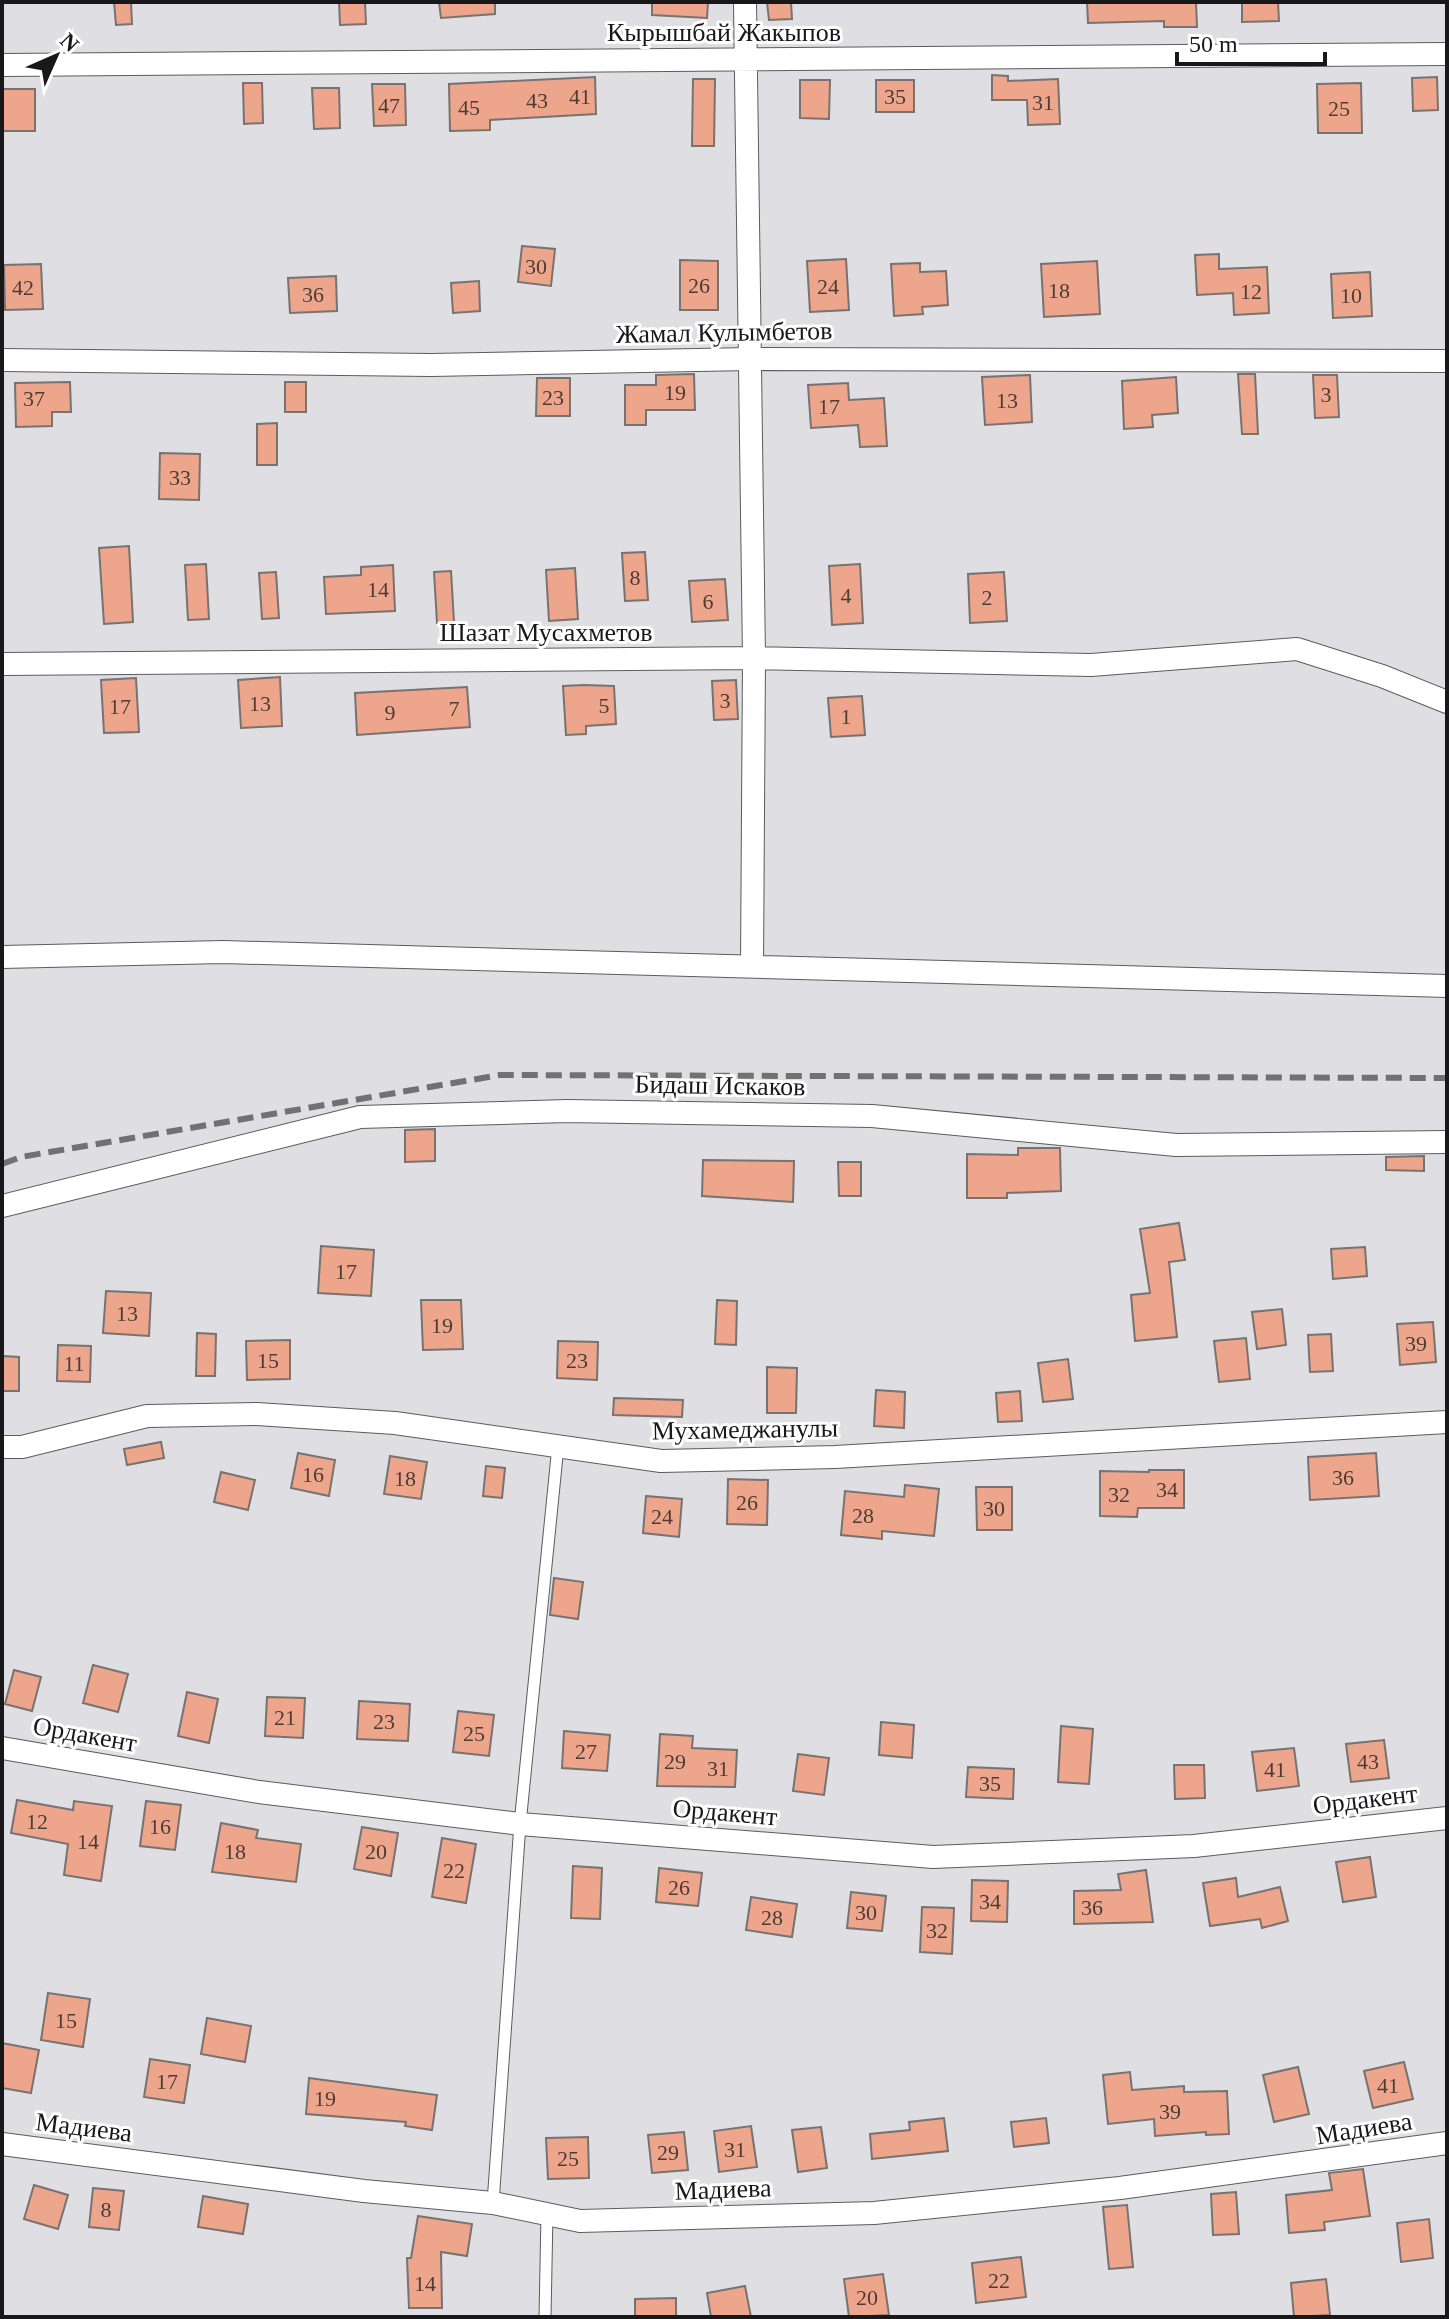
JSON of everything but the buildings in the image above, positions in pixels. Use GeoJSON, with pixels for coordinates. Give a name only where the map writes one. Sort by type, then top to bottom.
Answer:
{"type":"FeatureCollection","features":[{"type":"Feature","properties":{"kind":"street"},"geometry":{"type":"LineString","coordinates":[[745,2],[754,658],[752,966]]}},
{"type":"Feature","properties":{"kind":"street","name":"Кырышбай Жакыпов"},"geometry":{"type":"LineString","coordinates":[[2,65],[1447,54]]}},
{"type":"Feature","properties":{"kind":"street","name":"Жамал Кулымбетов"},"geometry":{"type":"LineString","coordinates":[[2,360],[431,365],[751,359],[1447,361]]}},
{"type":"Feature","properties":{"kind":"street","name":"Шазат Мусахметов"},"geometry":{"type":"LineString","coordinates":[[2,664],[754,658],[1091,665],[1297,649],[1382,676],[1447,702]]}},
{"type":"Feature","properties":{"kind":"street"},"geometry":{"type":"LineString","coordinates":[[2,957],[223,952],[1447,986]]}},
{"type":"Feature","properties":{"kind":"street","name":"Бидаш Искаков"},"geometry":{"type":"LineString","coordinates":[[2,1206],[360,1117],[567,1111],[857,1115],[1176,1145],[1447,1142]]}},
{"type":"Feature","properties":{"kind":"street","name":"Мухамеджанулы"},"geometry":{"type":"LineString","coordinates":[[2,1447],[22,1447],[147,1416],[257,1414],[395,1423],[661,1461],[835,1457],[1447,1422]]}},
{"type":"Feature","properties":{"kind":"street","name":"Ордакент"},"geometry":{"type":"LineString","coordinates":[[2,1748],[259,1792],[520,1824],[933,1857],[1194,1846],[1447,1818]]}},
{"type":"Feature","properties":{"kind":"street","name":"Мадиева"},"geometry":{"type":"LineString","coordinates":[[2,2144],[349,2189],[493,2203],[580,2221],[874,2213],[1120,2188],[1447,2143]]}},
{"type":"Feature","properties":{"kind":"lane"},"geometry":{"type":"LineString","coordinates":[[493,2203],[520,1824],[558,1446]]}},
{"type":"Feature","properties":{"kind":"lane"},"geometry":{"type":"LineString","coordinates":[[545,2317],[547,2213]]}},
{"type":"Feature","properties":{"kind":"railway"},"geometry":{"type":"LineString","coordinates":[[2,1164],[21,1157],[500,1075],[1447,1078]]}}]}
